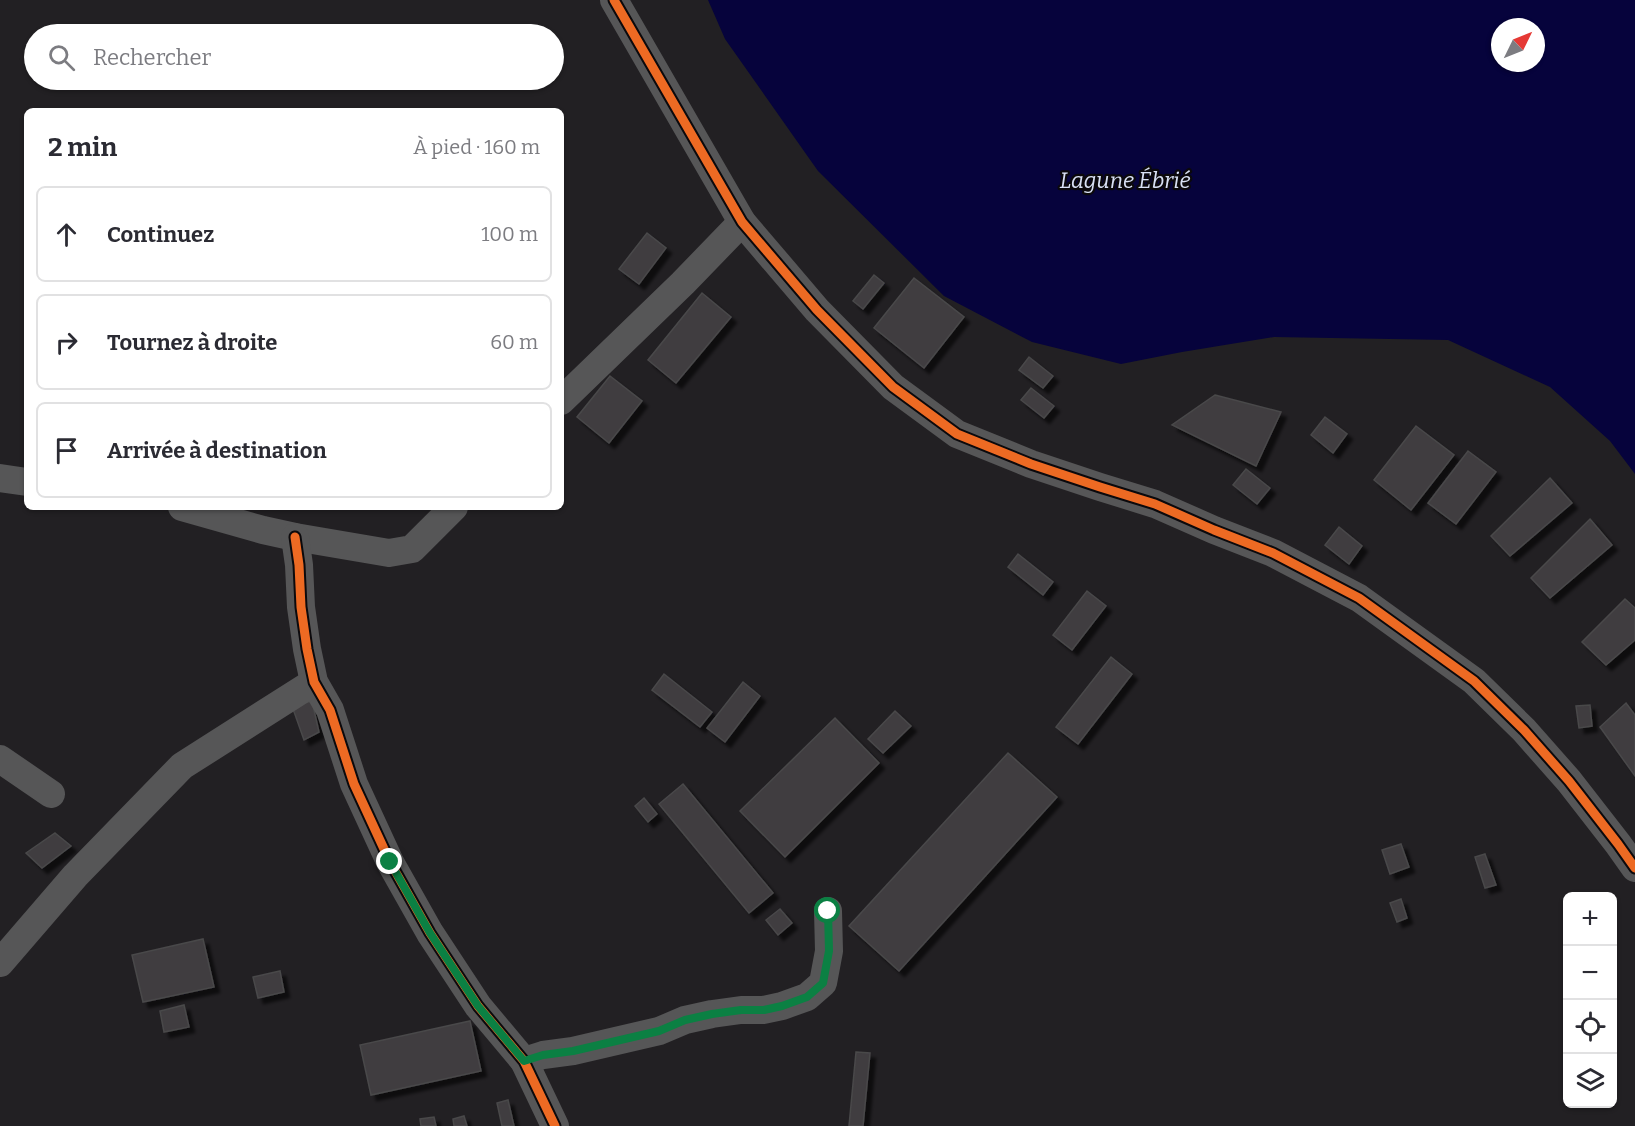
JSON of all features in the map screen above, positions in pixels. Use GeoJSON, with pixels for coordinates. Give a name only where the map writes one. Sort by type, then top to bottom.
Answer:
{"type":"FeatureCollection","features":[{"type":"Feature","properties":{"kind":"street"},"geometry":{"type":"LineString","coordinates":[[614,0],[742,222],[817,310],[893,387],[957,434],[1031,464],[1155,504],[1273,553],[1359,598],[1474,681],[1524,730],[1569,781],[1635,868]]}},
{"type":"Feature","properties":{"kind":"street"},"geometry":{"type":"LineString","coordinates":[[564,398],[683,284],[742,222]]}},
{"type":"Feature","properties":{"kind":"street"},"geometry":{"type":"LineString","coordinates":[[0,478],[24,482]]}},
{"type":"Feature","properties":{"kind":"street"},"geometry":{"type":"LineString","coordinates":[[193,510],[263,530],[388,553],[412,549],[451,510]]}},
{"type":"Feature","properties":{"kind":"street"},"geometry":{"type":"LineString","coordinates":[[295,537],[302,617],[314,682],[330,710],[354,784],[390,862],[430,933],[478,1006],[524,1061],[555,1126]]}},
{"type":"Feature","properties":{"kind":"street"},"geometry":{"type":"LineString","coordinates":[[0,963],[75,876],[182,766],[314,682]]}},
{"type":"Feature","properties":{"kind":"street"},"geometry":{"type":"LineString","coordinates":[[0,759],[51,794]]}},
{"type":"Feature","properties":{"kind":"street"},"geometry":{"type":"LineString","coordinates":[[524,1061],[659,1031],[685,1020],[741,1010],[764,1010],[807,997],[823,983],[829,951],[828,911]]}},
{"type":"Feature","properties":{"kind":"water","name":"Lagune Ébrié"},"geometry":{"type":"Polygon","coordinates":[[[708,0],[1635,0],[1635,474],[1610,441],[1550,387],[1448,340],[1274,337],[1121,364],[1032,342],[944,296],[818,171],[725,39],[708,0]]]}},
{"type":"Feature","properties":{"kind":"building"},"geometry":{"type":"Polygon","coordinates":[[[647,233],[666,248],[639,284],[619,269],[647,233]]]}},
{"type":"Feature","properties":{"kind":"building"},"geometry":{"type":"Polygon","coordinates":[[[874,275],[884,283],[863,309],[853,301],[874,275]]]}},
{"type":"Feature","properties":{"kind":"building"},"geometry":{"type":"Polygon","coordinates":[[[914,278],[964,317],[924,368],[874,328],[914,278]]]}},
{"type":"Feature","properties":{"kind":"building"},"geometry":{"type":"Polygon","coordinates":[[[702,293],[731,317],[676,383],[648,360],[702,293]]]}},
{"type":"Feature","properties":{"kind":"building"},"geometry":{"type":"Polygon","coordinates":[[[1029,357],[1053,376],[1043,388],[1019,370],[1029,357]]]}},
{"type":"Feature","properties":{"kind":"building"},"geometry":{"type":"Polygon","coordinates":[[[610,376],[642,401],[609,443],[577,417],[610,376]]]}},
{"type":"Feature","properties":{"kind":"building"},"geometry":{"type":"Polygon","coordinates":[[[1031,388],[1054,406],[1044,418],[1021,400],[1031,388]]]}},
{"type":"Feature","properties":{"kind":"building"},"geometry":{"type":"Polygon","coordinates":[[[1215,395],[1281,412],[1256,466],[1172,425],[1215,395]]]}},
{"type":"Feature","properties":{"kind":"building"},"geometry":{"type":"Polygon","coordinates":[[[1325,417],[1347,434],[1333,453],[1311,435],[1325,417]]]}},
{"type":"Feature","properties":{"kind":"building"},"geometry":{"type":"Polygon","coordinates":[[[1416,426],[1454,455],[1411,510],[1374,480],[1416,426]]]}},
{"type":"Feature","properties":{"kind":"building"},"geometry":{"type":"Polygon","coordinates":[[[1468,451],[1496,472],[1456,524],[1428,503],[1468,451]]]}},
{"type":"Feature","properties":{"kind":"building"},"geometry":{"type":"Polygon","coordinates":[[[1246,469],[1270,488],[1257,504],[1233,485],[1246,469]]]}},
{"type":"Feature","properties":{"kind":"building"},"geometry":{"type":"Polygon","coordinates":[[[1550,478],[1572,503],[1510,556],[1491,536],[1550,478]]]}},
{"type":"Feature","properties":{"kind":"building"},"geometry":{"type":"Polygon","coordinates":[[[1590,519],[1612,545],[1550,598],[1531,578],[1590,519]]]}},
{"type":"Feature","properties":{"kind":"building"},"geometry":{"type":"Polygon","coordinates":[[[1339,527],[1362,546],[1349,564],[1325,545],[1339,527]]]}},
{"type":"Feature","properties":{"kind":"building"},"geometry":{"type":"Polygon","coordinates":[[[1018,554],[1053,582],[1043,595],[1008,567],[1018,554]]]}},
{"type":"Feature","properties":{"kind":"building"},"geometry":{"type":"Polygon","coordinates":[[[1087,591],[1106,606],[1072,650],[1053,635],[1087,591]]]}},
{"type":"Feature","properties":{"kind":"building"},"geometry":{"type":"Polygon","coordinates":[[[1625,599],[1635,608],[1635,640],[1606,665],[1582,642],[1625,599]]]}},
{"type":"Feature","properties":{"kind":"building"},"geometry":{"type":"Polygon","coordinates":[[[1111,657],[1132,674],[1078,744],[1056,727],[1111,657]]]}},
{"type":"Feature","properties":{"kind":"building"},"geometry":{"type":"Polygon","coordinates":[[[664,674],[712,712],[700,727],[652,690],[664,674]]]}},
{"type":"Feature","properties":{"kind":"building"},"geometry":{"type":"Polygon","coordinates":[[[743,682],[760,696],[725,742],[707,728],[743,682]]]}},
{"type":"Feature","properties":{"kind":"building"},"geometry":{"type":"Polygon","coordinates":[[[312,701],[319,732],[304,740],[292,706],[312,701]]]}},
{"type":"Feature","properties":{"kind":"building"},"geometry":{"type":"Polygon","coordinates":[[[1626,703],[1635,715],[1635,776],[1600,727],[1626,703]]]}},
{"type":"Feature","properties":{"kind":"building"},"geometry":{"type":"Polygon","coordinates":[[[1590,705],[1592,726],[1579,728],[1576,706],[1590,705]]]}},
{"type":"Feature","properties":{"kind":"building"},"geometry":{"type":"Polygon","coordinates":[[[895,711],[911,726],[883,753],[868,739],[895,711]]]}},
{"type":"Feature","properties":{"kind":"building"},"geometry":{"type":"Polygon","coordinates":[[[835,718],[879,763],[785,857],[740,811],[835,718]]]}},
{"type":"Feature","properties":{"kind":"building"},"geometry":{"type":"Polygon","coordinates":[[[1008,753],[1057,797],[899,971],[849,926],[1008,753]]]}},
{"type":"Feature","properties":{"kind":"building"},"geometry":{"type":"Polygon","coordinates":[[[683,784],[773,893],[749,913],[659,804],[683,784]]]}},
{"type":"Feature","properties":{"kind":"building"},"geometry":{"type":"Polygon","coordinates":[[[644,798],[657,814],[648,822],[635,806],[644,798]]]}},
{"type":"Feature","properties":{"kind":"building"},"geometry":{"type":"Polygon","coordinates":[[[55,833],[71,846],[42,868],[26,853],[55,833]]]}},
{"type":"Feature","properties":{"kind":"building"},"geometry":{"type":"Polygon","coordinates":[[[1401,844],[1409,867],[1390,874],[1382,850],[1401,844]]]}},
{"type":"Feature","properties":{"kind":"building"},"geometry":{"type":"Polygon","coordinates":[[[1485,854],[1496,885],[1485,888],[1475,857],[1485,854]]]}},
{"type":"Feature","properties":{"kind":"building"},"geometry":{"type":"Polygon","coordinates":[[[1401,899],[1407,918],[1397,922],[1390,903],[1401,899]]]}},
{"type":"Feature","properties":{"kind":"building"},"geometry":{"type":"Polygon","coordinates":[[[780,909],[792,923],[778,935],[766,920],[780,909]]]}},
{"type":"Feature","properties":{"kind":"building"},"geometry":{"type":"Polygon","coordinates":[[[203,939],[214,987],[143,1002],[132,955],[203,939]]]}},
{"type":"Feature","properties":{"kind":"building"},"geometry":{"type":"Polygon","coordinates":[[[280,971],[284,992],[258,998],[253,977],[280,971]]]}},
{"type":"Feature","properties":{"kind":"building"},"geometry":{"type":"Polygon","coordinates":[[[184,1005],[189,1027],[164,1032],[160,1011],[184,1005]]]}},
{"type":"Feature","properties":{"kind":"building"},"geometry":{"type":"Polygon","coordinates":[[[470,1021],[481,1071],[371,1095],[360,1045],[470,1021]]]}},
{"type":"Feature","properties":{"kind":"building"},"geometry":{"type":"Polygon","coordinates":[[[856,1052],[870,1053],[863,1126],[849,1126],[856,1052]]]}},
{"type":"Feature","properties":{"kind":"building"},"geometry":{"type":"Polygon","coordinates":[[[508,1100],[514,1126],[502,1126],[497,1103],[508,1100]]]}},
{"type":"Feature","properties":{"kind":"building"},"geometry":{"type":"Polygon","coordinates":[[[464,1116],[467,1126],[454,1126],[453,1119],[464,1116]]]}},
{"type":"Feature","properties":{"kind":"building"},"geometry":{"type":"Polygon","coordinates":[[[434,1117],[436,1126],[421,1126],[420,1119],[434,1117]]]}},
{"type":"Feature","properties":{"kind":"cycle path"},"geometry":{"type":"LineString","coordinates":[[614,0],[742,222],[817,310],[893,387],[957,434],[1031,464],[1155,504],[1273,553],[1359,598],[1474,681],[1524,730],[1569,781],[1635,868]]}},
{"type":"Feature","properties":{"kind":"cycle path"},"geometry":{"type":"LineString","coordinates":[[295,537],[301,607],[314,682],[330,710],[354,784],[390,862],[430,933],[478,1006],[524,1061],[555,1126]]}},
{"type":"Feature","properties":{"kind":"route"},"geometry":{"type":"LineString","coordinates":[[390,862],[430,933],[478,1006],[524,1061],[659,1031],[685,1020],[741,1010],[764,1010],[807,997],[823,983],[829,951],[828,911]]}}]}
